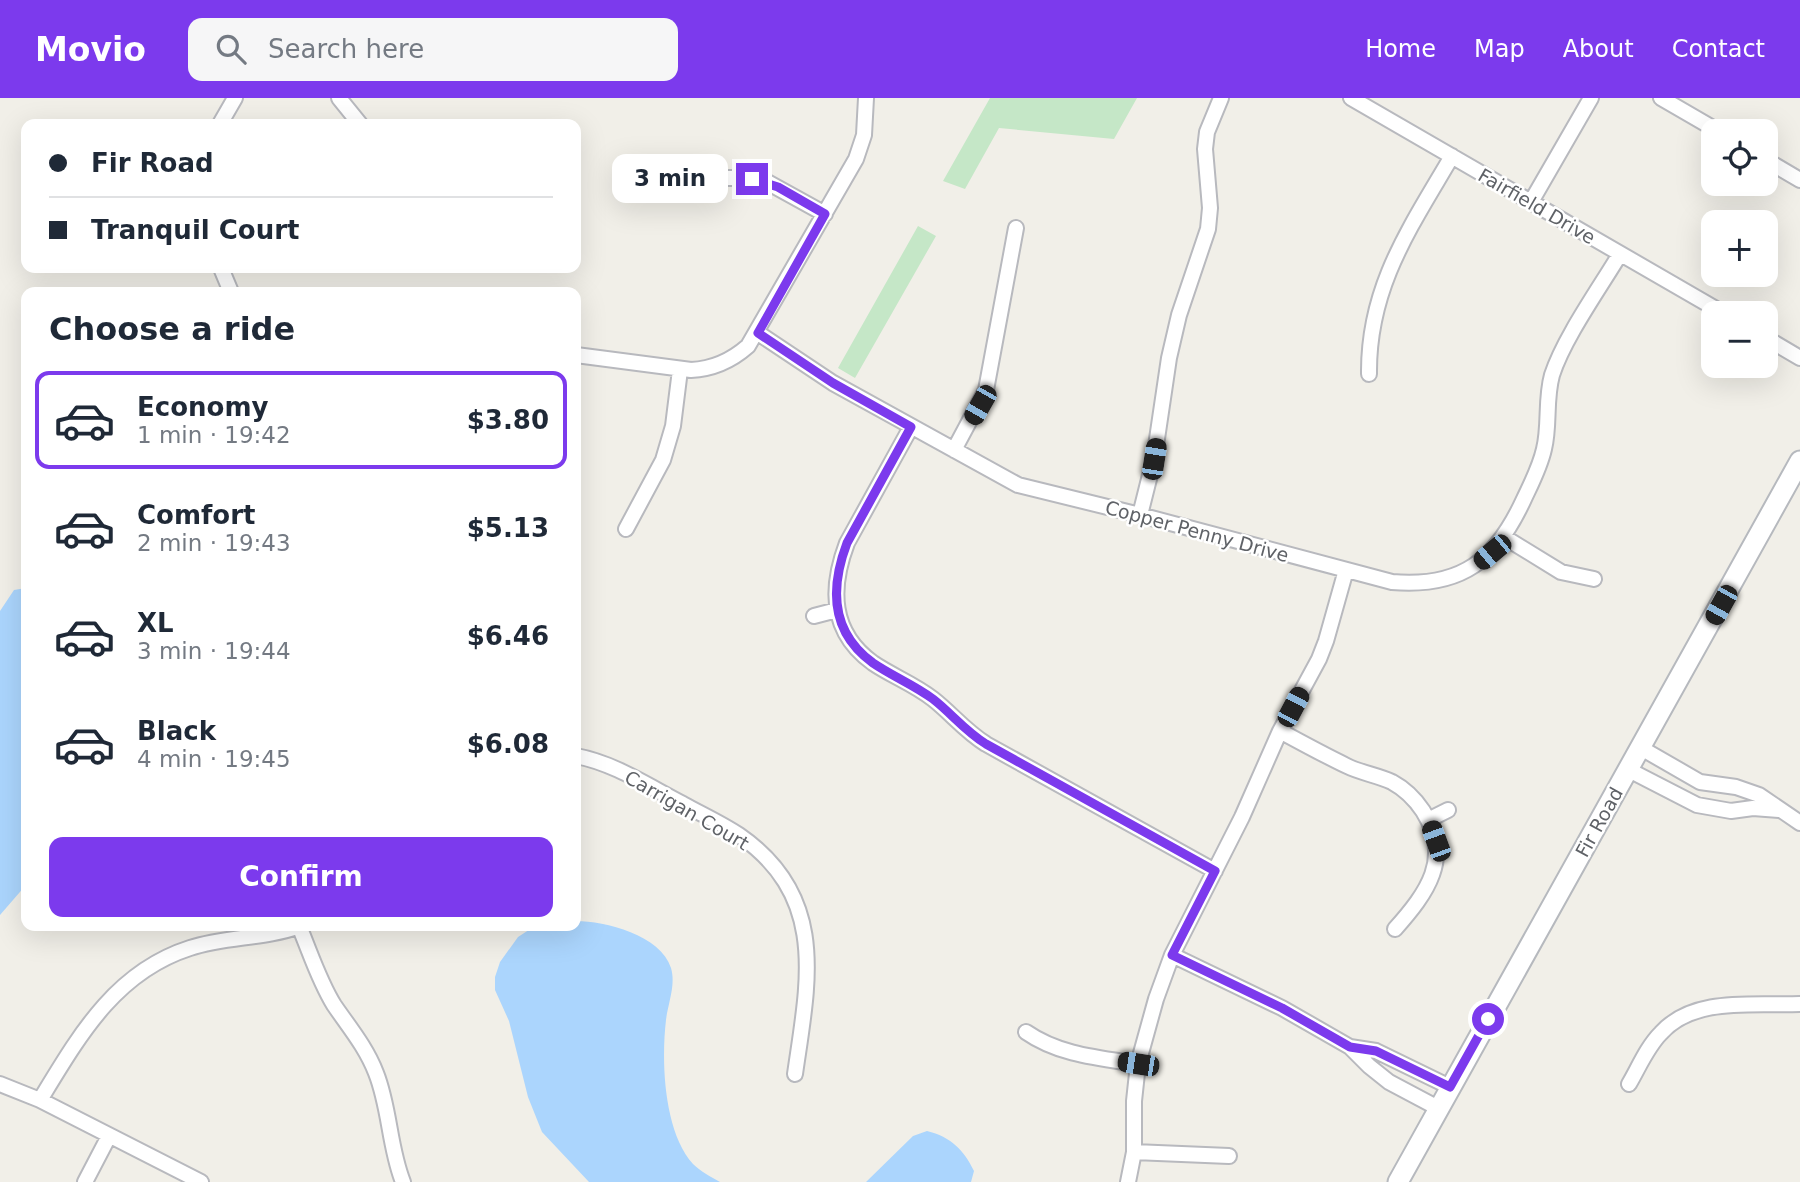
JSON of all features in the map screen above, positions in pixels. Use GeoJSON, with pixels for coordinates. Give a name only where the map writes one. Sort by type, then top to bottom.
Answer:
{"type":"FeatureCollection","features":[{"type":"Feature","properties":{"kind":"street"},"geometry":{"type":"LineString","coordinates":[[223,119],[235,98]]}},
{"type":"Feature","properties":{"kind":"street"},"geometry":{"type":"LineString","coordinates":[[339,98],[355,119]]}},
{"type":"Feature","properties":{"kind":"street"},"geometry":{"type":"LineString","coordinates":[[581,356],[680,370],[706,369],[737,356],[758,333],[856,159],[864,135],[866,98]]}},
{"type":"Feature","properties":{"kind":"street"},"geometry":{"type":"LineString","coordinates":[[1140,515],[1154,459],[1169,358],[1208,229],[1210,208],[1205,149],[1207,132],[1221,98]]}},
{"type":"Feature","properties":{"kind":"street","name":"Fairfield Drive"},"geometry":{"type":"LineString","coordinates":[[1351,98],[1702,301]]}},
{"type":"Feature","properties":{"kind":"street"},"geometry":{"type":"LineString","coordinates":[[1531,202],[1591,98]]}},
{"type":"Feature","properties":{"kind":"street"},"geometry":{"type":"LineString","coordinates":[[1661,98],[1701,121]]}},
{"type":"Feature","properties":{"kind":"street"},"geometry":{"type":"LineString","coordinates":[[1370,374],[1372,321],[1387,271],[1452,156]]}},
{"type":"Feature","properties":{"kind":"street"},"geometry":{"type":"LineString","coordinates":[[1778,167],[1800,180]]}},
{"type":"Feature","properties":{"kind":"street"},"geometry":{"type":"LineString","coordinates":[[671,178],[735,178],[766,182],[825,214]]}},
{"type":"Feature","properties":{"kind":"street"},"geometry":{"type":"LineString","coordinates":[[954,450],[986,390],[1016,228]]}},
{"type":"Feature","properties":{"kind":"street","name":"Copper Penny Drive"},"geometry":{"type":"LineString","coordinates":[[758,333],[833,383],[1018,485],[1346,570],[1402,583],[1430,582],[1448,578],[1478,563],[1513,524],[1543,455],[1553,374],[1620,254]]}},
{"type":"Feature","properties":{"kind":"street"},"geometry":{"type":"LineString","coordinates":[[1778,345],[1800,358]]}},
{"type":"Feature","properties":{"kind":"street"},"geometry":{"type":"LineString","coordinates":[[626,529],[666,454],[673,426],[680,370]]}},
{"type":"Feature","properties":{"kind":"street"},"geometry":{"type":"LineString","coordinates":[[911,427],[847,543],[836,580],[837,610],[845,631],[856,647],[872,662],[933,699],[971,734],[1215,871]]}},
{"type":"Feature","properties":{"kind":"street","name":"Fir Road"},"geometry":{"type":"LineString","coordinates":[[1398,1182],[1800,461]]}},
{"type":"Feature","properties":{"kind":"street"},"geometry":{"type":"LineString","coordinates":[[1504,537],[1561,572],[1594,579]]}},
{"type":"Feature","properties":{"kind":"street"},"geometry":{"type":"LineString","coordinates":[[1128,1182],[1134,1152],[1134,1101],[1138,1064],[1156,999],[1172,955],[1326,641],[1346,570]]}},
{"type":"Feature","properties":{"kind":"street"},"geometry":{"type":"LineString","coordinates":[[814,617],[837,610]]}},
{"type":"Feature","properties":{"kind":"street"},"geometry":{"type":"LineString","coordinates":[[1280,732],[1350,768],[1393,783],[1415,800],[1429,820],[1436,841],[1436,860],[1432,875],[1415,906],[1395,929]]}},
{"type":"Feature","properties":{"kind":"street"},"geometry":{"type":"LineString","coordinates":[[1641,748],[1692,778],[1759,795],[1800,823]]}},
{"type":"Feature","properties":{"kind":"street","name":"Carrigan Court"},"geometry":{"type":"LineString","coordinates":[[581,758],[612,767],[739,835],[769,862],[789,891],[802,919],[808,960],[805,1005],[795,1074]]}},
{"type":"Feature","properties":{"kind":"street"},"geometry":{"type":"LineString","coordinates":[[1629,769],[1697,805],[1731,811],[1753,808],[1780,810]]}},
{"type":"Feature","properties":{"kind":"street"},"geometry":{"type":"LineString","coordinates":[[1429,820],[1448,810]]}},
{"type":"Feature","properties":{"kind":"street"},"geometry":{"type":"LineString","coordinates":[[40,1100],[95,1013],[124,984],[167,957],[191,947],[279,931]]}},
{"type":"Feature","properties":{"kind":"street"},"geometry":{"type":"LineString","coordinates":[[301,931],[324,986],[366,1050],[377,1073],[385,1098],[392,1148],[403,1182]]}},
{"type":"Feature","properties":{"kind":"street"},"geometry":{"type":"LineString","coordinates":[[1172,955],[1282,1008],[1350,1047],[1389,1082],[1438,1108]]}},
{"type":"Feature","properties":{"kind":"street"},"geometry":{"type":"LineString","coordinates":[[1629,1084],[1659,1035],[1671,1023],[1688,1013],[1721,1006],[1800,1004]]}},
{"type":"Feature","properties":{"kind":"street"},"geometry":{"type":"LineString","coordinates":[[1026,1032],[1067,1052],[1138,1064]]}},
{"type":"Feature","properties":{"kind":"street"},"geometry":{"type":"LineString","coordinates":[[1350,1047],[1376,1051],[1450,1087]]}},
{"type":"Feature","properties":{"kind":"street"},"geometry":{"type":"LineString","coordinates":[[0,1084],[40,1100],[201,1182]]}},
{"type":"Feature","properties":{"kind":"street"},"geometry":{"type":"LineString","coordinates":[[85,1182],[109,1136]]}},
{"type":"Feature","properties":{"kind":"street"},"geometry":{"type":"LineString","coordinates":[[1134,1152],[1229,1156]]}},
{"type":"Feature","properties":{"kind":"green space"},"geometry":{"type":"Polygon","coordinates":[[[990,98],[1137,98],[1114,139],[999,128],[965,189],[943,181],[990,98]]]}},
{"type":"Feature","properties":{"kind":"green space"},"geometry":{"type":"Polygon","coordinates":[[[918,226],[936,236],[855,378],[838,368],[918,226]]]}},
{"type":"Feature","properties":{"kind":"water"},"geometry":{"type":"Polygon","coordinates":[[[21,589],[21,891],[0,915],[0,611],[14,590],[21,589]]]}},
{"type":"Feature","properties":{"kind":"water"},"geometry":{"type":"Polygon","coordinates":[[[581,921],[588,922],[631,932],[656,947],[665,957],[671,968],[673,981],[666,1020],[664,1056],[670,1115],[683,1150],[693,1164],[720,1182],[589,1182],[542,1132],[528,1097],[509,1021],[495,990],[495,977],[500,962],[518,937],[527,931],[581,931],[581,921]]]}},
{"type":"Feature","properties":{"kind":"water"},"geometry":{"type":"Polygon","coordinates":[[[927,1131],[950,1141],[961,1151],[974,1171],[971,1182],[866,1182],[913,1136],[927,1131]]]}},
{"type":"Feature","properties":{"kind":"route"},"geometry":{"type":"LineString","coordinates":[[752,179],[778,187],[825,214],[758,333],[833,383],[911,427],[847,543],[840,562],[835,596],[837,610],[845,631],[856,647],[872,662],[933,699],[962,727],[986,744],[1215,871],[1172,955],[1282,1008],[1350,1047],[1376,1051],[1450,1087],[1488,1019]]}}]}
